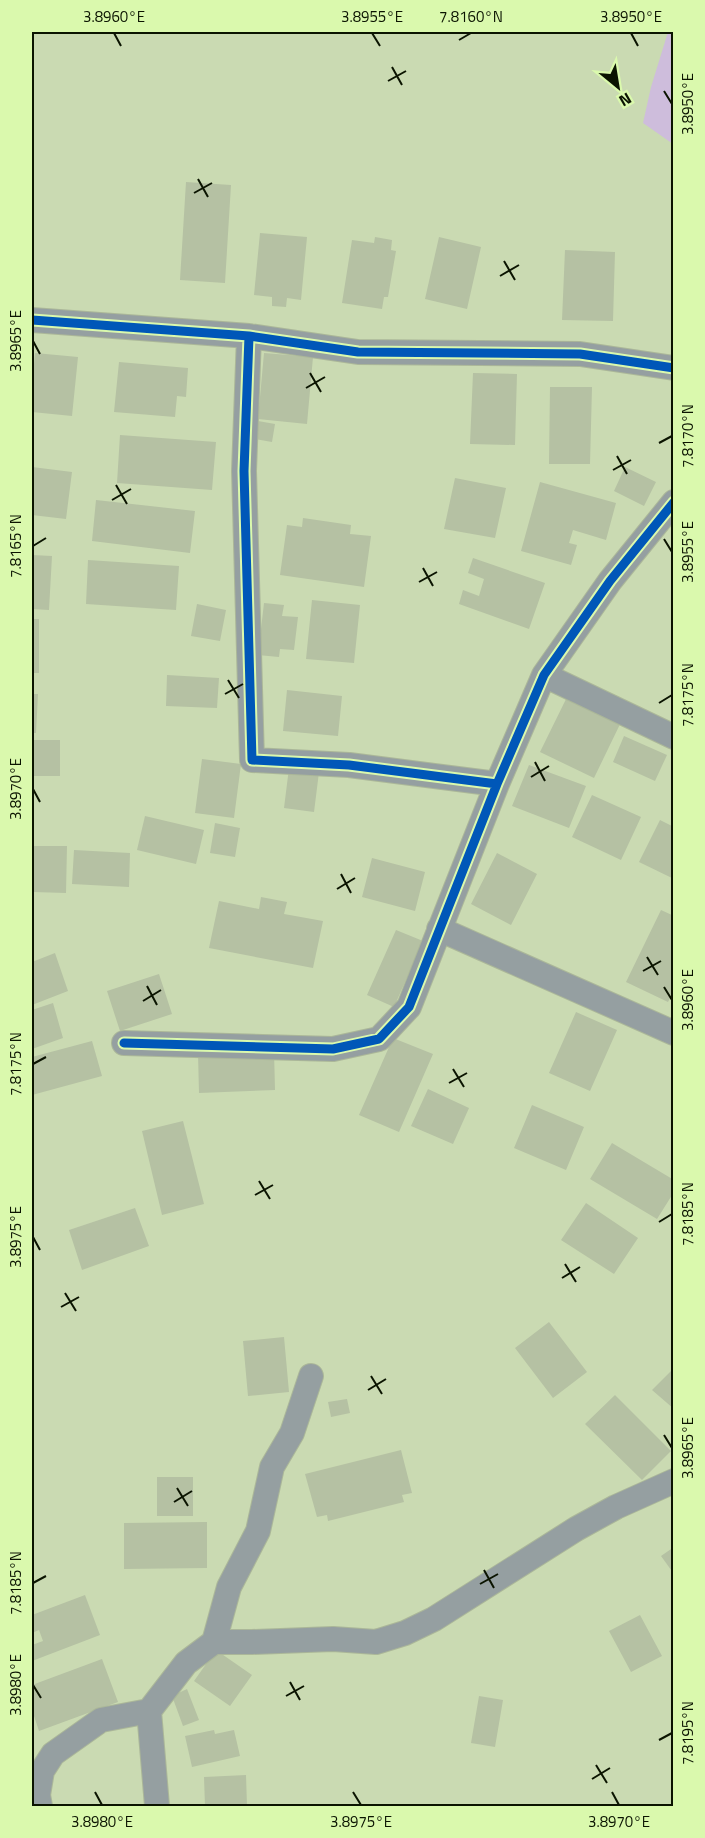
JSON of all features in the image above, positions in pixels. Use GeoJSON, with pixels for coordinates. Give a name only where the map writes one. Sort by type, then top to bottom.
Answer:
{"type":"FeatureCollection","features":[{"type":"Feature","properties":{"kind":"street"},"geometry":{"type":"LineString","coordinates":[[32,320],[249,336],[358,352],[580,354],[674,368]]}},
{"type":"Feature","properties":{"kind":"street"},"geometry":{"type":"LineString","coordinates":[[249,336],[244,471],[252,760],[349,765],[497,784]]}},
{"type":"Feature","properties":{"kind":"street"},"geometry":{"type":"LineString","coordinates":[[124,1043],[333,1049],[379,1039],[409,1007],[497,784],[544,675],[610,581],[674,502]]}},
{"type":"Feature","properties":{"kind":"street"},"geometry":{"type":"LineString","coordinates":[[544,675],[674,737]]}},
{"type":"Feature","properties":{"kind":"street"},"geometry":{"type":"LineString","coordinates":[[439,929],[674,1033]]}},
{"type":"Feature","properties":{"kind":"street"},"geometry":{"type":"LineString","coordinates":[[214,1642],[229,1587],[258,1531],[272,1467],[292,1433],[311,1376]]}},
{"type":"Feature","properties":{"kind":"street"},"geometry":{"type":"LineString","coordinates":[[40,1806],[38,1795],[42,1772],[53,1755],[101,1720],[149,1711],[186,1663],[214,1642],[333,1639],[376,1642],[405,1633],[434,1619],[576,1529],[616,1507],[674,1481]]}},
{"type":"Feature","properties":{"kind":"street"},"geometry":{"type":"LineString","coordinates":[[149,1711],[157,1806]]}},
{"type":"Feature","properties":{"kind":"shaded area"},"geometry":{"type":"Polygon","coordinates":[[[668,32],[674,32],[673,144],[643,123],[651,87],[668,32]]]}},
{"type":"Feature","properties":{"kind":"building"},"geometry":{"type":"Polygon","coordinates":[[[186,182],[231,185],[225,283],[180,280],[186,182]]]}},
{"type":"Feature","properties":{"kind":"building"},"geometry":{"type":"Polygon","coordinates":[[[260,233],[307,237],[301,300],[287,298],[286,307],[272,306],[272,297],[254,295],[260,233]]]}},
{"type":"Feature","properties":{"kind":"building"},"geometry":{"type":"Polygon","coordinates":[[[375,237],[392,240],[391,250],[396,251],[388,297],[384,297],[382,309],[342,303],[352,240],[374,243],[375,237]]]}},
{"type":"Feature","properties":{"kind":"building"},"geometry":{"type":"Polygon","coordinates":[[[439,237],[481,247],[467,309],[425,299],[439,237]]]}},
{"type":"Feature","properties":{"kind":"building"},"geometry":{"type":"Polygon","coordinates":[[[565,250],[615,252],[613,321],[562,320],[565,250]]]}},
{"type":"Feature","properties":{"kind":"building"},"geometry":{"type":"Polygon","coordinates":[[[35,353],[78,357],[72,416],[32,412],[35,353]]]}},
{"type":"Feature","properties":{"kind":"building"},"geometry":{"type":"Polygon","coordinates":[[[264,353],[313,357],[307,424],[258,419],[264,353]]]}},
{"type":"Feature","properties":{"kind":"building"},"geometry":{"type":"Polygon","coordinates":[[[119,362],[188,368],[186,397],[177,396],[175,417],[114,412],[119,362]]]}},
{"type":"Feature","properties":{"kind":"building"},"geometry":{"type":"Polygon","coordinates":[[[473,373],[517,374],[515,445],[470,444],[473,373]]]}},
{"type":"Feature","properties":{"kind":"building"},"geometry":{"type":"Polygon","coordinates":[[[550,387],[592,387],[590,464],[549,464],[550,387]]]}},
{"type":"Feature","properties":{"kind":"building"},"geometry":{"type":"Polygon","coordinates":[[[258,421],[275,424],[272,442],[255,439],[258,421]]]}},
{"type":"Feature","properties":{"kind":"building"},"geometry":{"type":"Polygon","coordinates":[[[120,435],[216,442],[212,490],[117,483],[120,435]]]}},
{"type":"Feature","properties":{"kind":"building"},"geometry":{"type":"Polygon","coordinates":[[[32,467],[72,472],[66,519],[32,515],[32,467]]]}},
{"type":"Feature","properties":{"kind":"building"},"geometry":{"type":"Polygon","coordinates":[[[625,467],[656,482],[644,506],[614,491],[625,467]]]}},
{"type":"Feature","properties":{"kind":"building"},"geometry":{"type":"Polygon","coordinates":[[[455,478],[506,488],[495,538],[444,529],[455,478]]]}},
{"type":"Feature","properties":{"kind":"building"},"geometry":{"type":"Polygon","coordinates":[[[540,482],[616,503],[606,540],[573,530],[569,543],[577,545],[571,565],[521,551],[540,482]]]}},
{"type":"Feature","properties":{"kind":"building"},"geometry":{"type":"Polygon","coordinates":[[[96,500],[195,511],[190,553],[92,541],[96,500]]]}},
{"type":"Feature","properties":{"kind":"building"},"geometry":{"type":"Polygon","coordinates":[[[303,518],[351,525],[350,534],[371,536],[364,587],[280,575],[287,525],[302,527],[303,518]]]}},
{"type":"Feature","properties":{"kind":"building"},"geometry":{"type":"Polygon","coordinates":[[[32,555],[52,556],[49,610],[32,609],[32,555]]]}},
{"type":"Feature","properties":{"kind":"building"},"geometry":{"type":"Polygon","coordinates":[[[473,558],[545,583],[529,629],[459,604],[463,590],[479,596],[484,579],[468,573],[473,558]]]}},
{"type":"Feature","properties":{"kind":"building"},"geometry":{"type":"Polygon","coordinates":[[[88,560],[179,566],[176,610],[86,604],[88,560]]]}},
{"type":"Feature","properties":{"kind":"building"},"geometry":{"type":"Polygon","coordinates":[[[312,600],[360,605],[354,663],[306,659],[312,600]]]}},
{"type":"Feature","properties":{"kind":"building"},"geometry":{"type":"Polygon","coordinates":[[[264,603],[284,605],[282,616],[298,617],[294,650],[280,649],[279,657],[258,655],[264,603]]]}},
{"type":"Feature","properties":{"kind":"building"},"geometry":{"type":"Polygon","coordinates":[[[197,604],[226,610],[220,641],[191,636],[197,604]]]}},
{"type":"Feature","properties":{"kind":"building"},"geometry":{"type":"Polygon","coordinates":[[[32,619],[39,619],[39,673],[32,673],[32,619]]]}},
{"type":"Feature","properties":{"kind":"building"},"geometry":{"type":"Polygon","coordinates":[[[167,675],[219,678],[217,708],[166,706],[167,675]]]}},
{"type":"Feature","properties":{"kind":"building"},"geometry":{"type":"Polygon","coordinates":[[[287,690],[342,696],[338,736],[283,731],[287,690]]]}},
{"type":"Feature","properties":{"kind":"building"},"geometry":{"type":"Polygon","coordinates":[[[569,693],[623,718],[594,778],[540,752],[569,693]]]}},
{"type":"Feature","properties":{"kind":"building"},"geometry":{"type":"Polygon","coordinates":[[[32,694],[38,694],[36,733],[32,733],[32,694]]]}},
{"type":"Feature","properties":{"kind":"building"},"geometry":{"type":"Polygon","coordinates":[[[624,736],[667,755],[655,781],[613,762],[624,736]]]}},
{"type":"Feature","properties":{"kind":"building"},"geometry":{"type":"Polygon","coordinates":[[[32,740],[60,740],[60,776],[32,776],[32,740]]]}},
{"type":"Feature","properties":{"kind":"building"},"geometry":{"type":"Polygon","coordinates":[[[202,759],[241,764],[234,818],[195,813],[202,759]]]}},
{"type":"Feature","properties":{"kind":"building"},"geometry":{"type":"Polygon","coordinates":[[[529,765],[586,786],[569,828],[512,806],[529,765]]]}},
{"type":"Feature","properties":{"kind":"building"},"geometry":{"type":"Polygon","coordinates":[[[289,768],[319,772],[314,812],[284,808],[289,768]]]}},
{"type":"Feature","properties":{"kind":"building"},"geometry":{"type":"Polygon","coordinates":[[[592,795],[641,817],[621,860],[572,837],[592,795]]]}},
{"type":"Feature","properties":{"kind":"building"},"geometry":{"type":"Polygon","coordinates":[[[145,816],[204,830],[196,864],[137,850],[145,816]]]}},
{"type":"Feature","properties":{"kind":"building"},"geometry":{"type":"Polygon","coordinates":[[[660,820],[674,827],[674,879],[639,862],[660,820]]]}},
{"type":"Feature","properties":{"kind":"building"},"geometry":{"type":"Polygon","coordinates":[[[215,823],[240,828],[235,857],[210,853],[215,823]]]}},
{"type":"Feature","properties":{"kind":"building"},"geometry":{"type":"Polygon","coordinates":[[[34,846],[67,846],[66,893],[33,892],[34,846]]]}},
{"type":"Feature","properties":{"kind":"building"},"geometry":{"type":"Polygon","coordinates":[[[74,850],[130,853],[129,887],[72,884],[74,850]]]}},
{"type":"Feature","properties":{"kind":"building"},"geometry":{"type":"Polygon","coordinates":[[[497,853],[537,874],[511,925],[471,904],[497,853]]]}},
{"type":"Feature","properties":{"kind":"building"},"geometry":{"type":"Polygon","coordinates":[[[372,858],[425,872],[415,911],[362,897],[372,858]]]}},
{"type":"Feature","properties":{"kind":"building"},"geometry":{"type":"Polygon","coordinates":[[[261,897],[287,902],[284,914],[323,921],[313,968],[209,948],[219,901],[259,909],[261,897]]]}},
{"type":"Feature","properties":{"kind":"building"},"geometry":{"type":"Polygon","coordinates":[[[661,910],[674,916],[674,990],[668,1002],[626,982],[661,910]]]}},
{"type":"Feature","properties":{"kind":"building"},"geometry":{"type":"Polygon","coordinates":[[[396,930],[423,941],[394,1007],[367,995],[396,930]]]}},
{"type":"Feature","properties":{"kind":"building"},"geometry":{"type":"Polygon","coordinates":[[[55,953],[68,991],[32,1005],[32,962],[55,953]]]}},
{"type":"Feature","properties":{"kind":"building"},"geometry":{"type":"Polygon","coordinates":[[[159,974],[172,1014],[120,1031],[107,991],[159,974]]]}},
{"type":"Feature","properties":{"kind":"building"},"geometry":{"type":"Polygon","coordinates":[[[53,1003],[63,1038],[32,1049],[32,1010],[53,1003]]]}},
{"type":"Feature","properties":{"kind":"building"},"geometry":{"type":"Polygon","coordinates":[[[576,1012],[617,1030],[590,1091],[549,1073],[576,1012]]]}},
{"type":"Feature","properties":{"kind":"building"},"geometry":{"type":"Polygon","coordinates":[[[393,1038],[433,1054],[399,1132],[359,1115],[393,1038]]]}},
{"type":"Feature","properties":{"kind":"building"},"geometry":{"type":"Polygon","coordinates":[[[92,1041],[102,1076],[32,1095],[32,1057],[92,1041]]]}},
{"type":"Feature","properties":{"kind":"building"},"geometry":{"type":"Polygon","coordinates":[[[274,1051],[275,1090],[199,1093],[198,1053],[274,1051]]]}},
{"type":"Feature","properties":{"kind":"building"},"geometry":{"type":"Polygon","coordinates":[[[428,1089],[469,1108],[453,1144],[411,1126],[428,1089]]]}},
{"type":"Feature","properties":{"kind":"building"},"geometry":{"type":"Polygon","coordinates":[[[532,1105],[584,1127],[566,1170],[514,1148],[532,1105]]]}},
{"type":"Feature","properties":{"kind":"building"},"geometry":{"type":"Polygon","coordinates":[[[183,1121],[204,1204],[162,1215],[142,1131],[183,1121]]]}},
{"type":"Feature","properties":{"kind":"building"},"geometry":{"type":"Polygon","coordinates":[[[612,1143],[674,1180],[674,1192],[657,1219],[590,1179],[612,1143]]]}},
{"type":"Feature","properties":{"kind":"building"},"geometry":{"type":"Polygon","coordinates":[[[586,1203],[638,1238],[614,1274],[561,1240],[586,1203]]]}},
{"type":"Feature","properties":{"kind":"building"},"geometry":{"type":"Polygon","coordinates":[[[135,1208],[149,1246],[82,1270],[69,1230],[135,1208]]]}},
{"type":"Feature","properties":{"kind":"building"},"geometry":{"type":"Polygon","coordinates":[[[549,1322],[587,1372],[553,1398],[515,1348],[549,1322]]]}},
{"type":"Feature","properties":{"kind":"building"},"geometry":{"type":"Polygon","coordinates":[[[284,1337],[289,1392],[248,1396],[243,1341],[284,1337]]]}},
{"type":"Feature","properties":{"kind":"building"},"geometry":{"type":"Polygon","coordinates":[[[674,1368],[674,1409],[652,1390],[674,1368]]]}},
{"type":"Feature","properties":{"kind":"building"},"geometry":{"type":"Polygon","coordinates":[[[615,1395],[671,1451],[642,1480],[585,1424],[615,1395]]]}},
{"type":"Feature","properties":{"kind":"building"},"geometry":{"type":"Polygon","coordinates":[[[347,1399],[350,1413],[331,1417],[328,1402],[347,1399]]]}},
{"type":"Feature","properties":{"kind":"building"},"geometry":{"type":"Polygon","coordinates":[[[401,1450],[412,1493],[402,1495],[404,1502],[328,1521],[327,1515],[317,1517],[305,1474],[401,1450]]]}},
{"type":"Feature","properties":{"kind":"building"},"geometry":{"type":"Polygon","coordinates":[[[157,1477],[193,1477],[193,1516],[157,1516],[157,1477]]]}},
{"type":"Feature","properties":{"kind":"building"},"geometry":{"type":"Polygon","coordinates":[[[207,1522],[207,1568],[124,1569],[124,1523],[207,1522]]]}},
{"type":"Feature","properties":{"kind":"building"},"geometry":{"type":"Polygon","coordinates":[[[674,1547],[674,1574],[661,1556],[674,1547]]]}},
{"type":"Feature","properties":{"kind":"building"},"geometry":{"type":"Polygon","coordinates":[[[85,1595],[100,1635],[32,1661],[32,1645],[43,1641],[39,1630],[32,1633],[32,1615],[85,1595]]]}},
{"type":"Feature","properties":{"kind":"building"},"geometry":{"type":"Polygon","coordinates":[[[640,1615],[662,1656],[631,1672],[609,1631],[640,1615]]]}},
{"type":"Feature","properties":{"kind":"building"},"geometry":{"type":"Polygon","coordinates":[[[216,1650],[252,1675],[230,1706],[194,1681],[216,1650]]]}},
{"type":"Feature","properties":{"kind":"building"},"geometry":{"type":"Polygon","coordinates":[[[102,1659],[118,1702],[39,1731],[32,1710],[32,1685],[102,1659]]]}},
{"type":"Feature","properties":{"kind":"building"},"geometry":{"type":"Polygon","coordinates":[[[187,1689],[199,1720],[183,1726],[172,1696],[187,1689]]]}},
{"type":"Feature","properties":{"kind":"building"},"geometry":{"type":"Polygon","coordinates":[[[479,1696],[503,1700],[495,1747],[471,1743],[479,1696]]]}},
{"type":"Feature","properties":{"kind":"building"},"geometry":{"type":"Polygon","coordinates":[[[214,1730],[215,1734],[234,1730],[240,1756],[192,1767],[185,1736],[214,1730]]]}},
{"type":"Feature","properties":{"kind":"building"},"geometry":{"type":"Polygon","coordinates":[[[246,1775],[247,1806],[205,1806],[204,1777],[246,1775]]]}},
{"type":"Feature","properties":{"kind":"cycle path"},"geometry":{"type":"LineString","coordinates":[[32,320],[249,336],[358,352],[580,354],[674,368]]}},
{"type":"Feature","properties":{"kind":"cycle path"},"geometry":{"type":"LineString","coordinates":[[249,336],[244,471],[252,760],[349,765],[497,784]]}},
{"type":"Feature","properties":{"kind":"cycle path"},"geometry":{"type":"LineString","coordinates":[[124,1043],[333,1049],[379,1039],[409,1007],[497,784],[544,675],[610,581],[674,502]]}}]}
